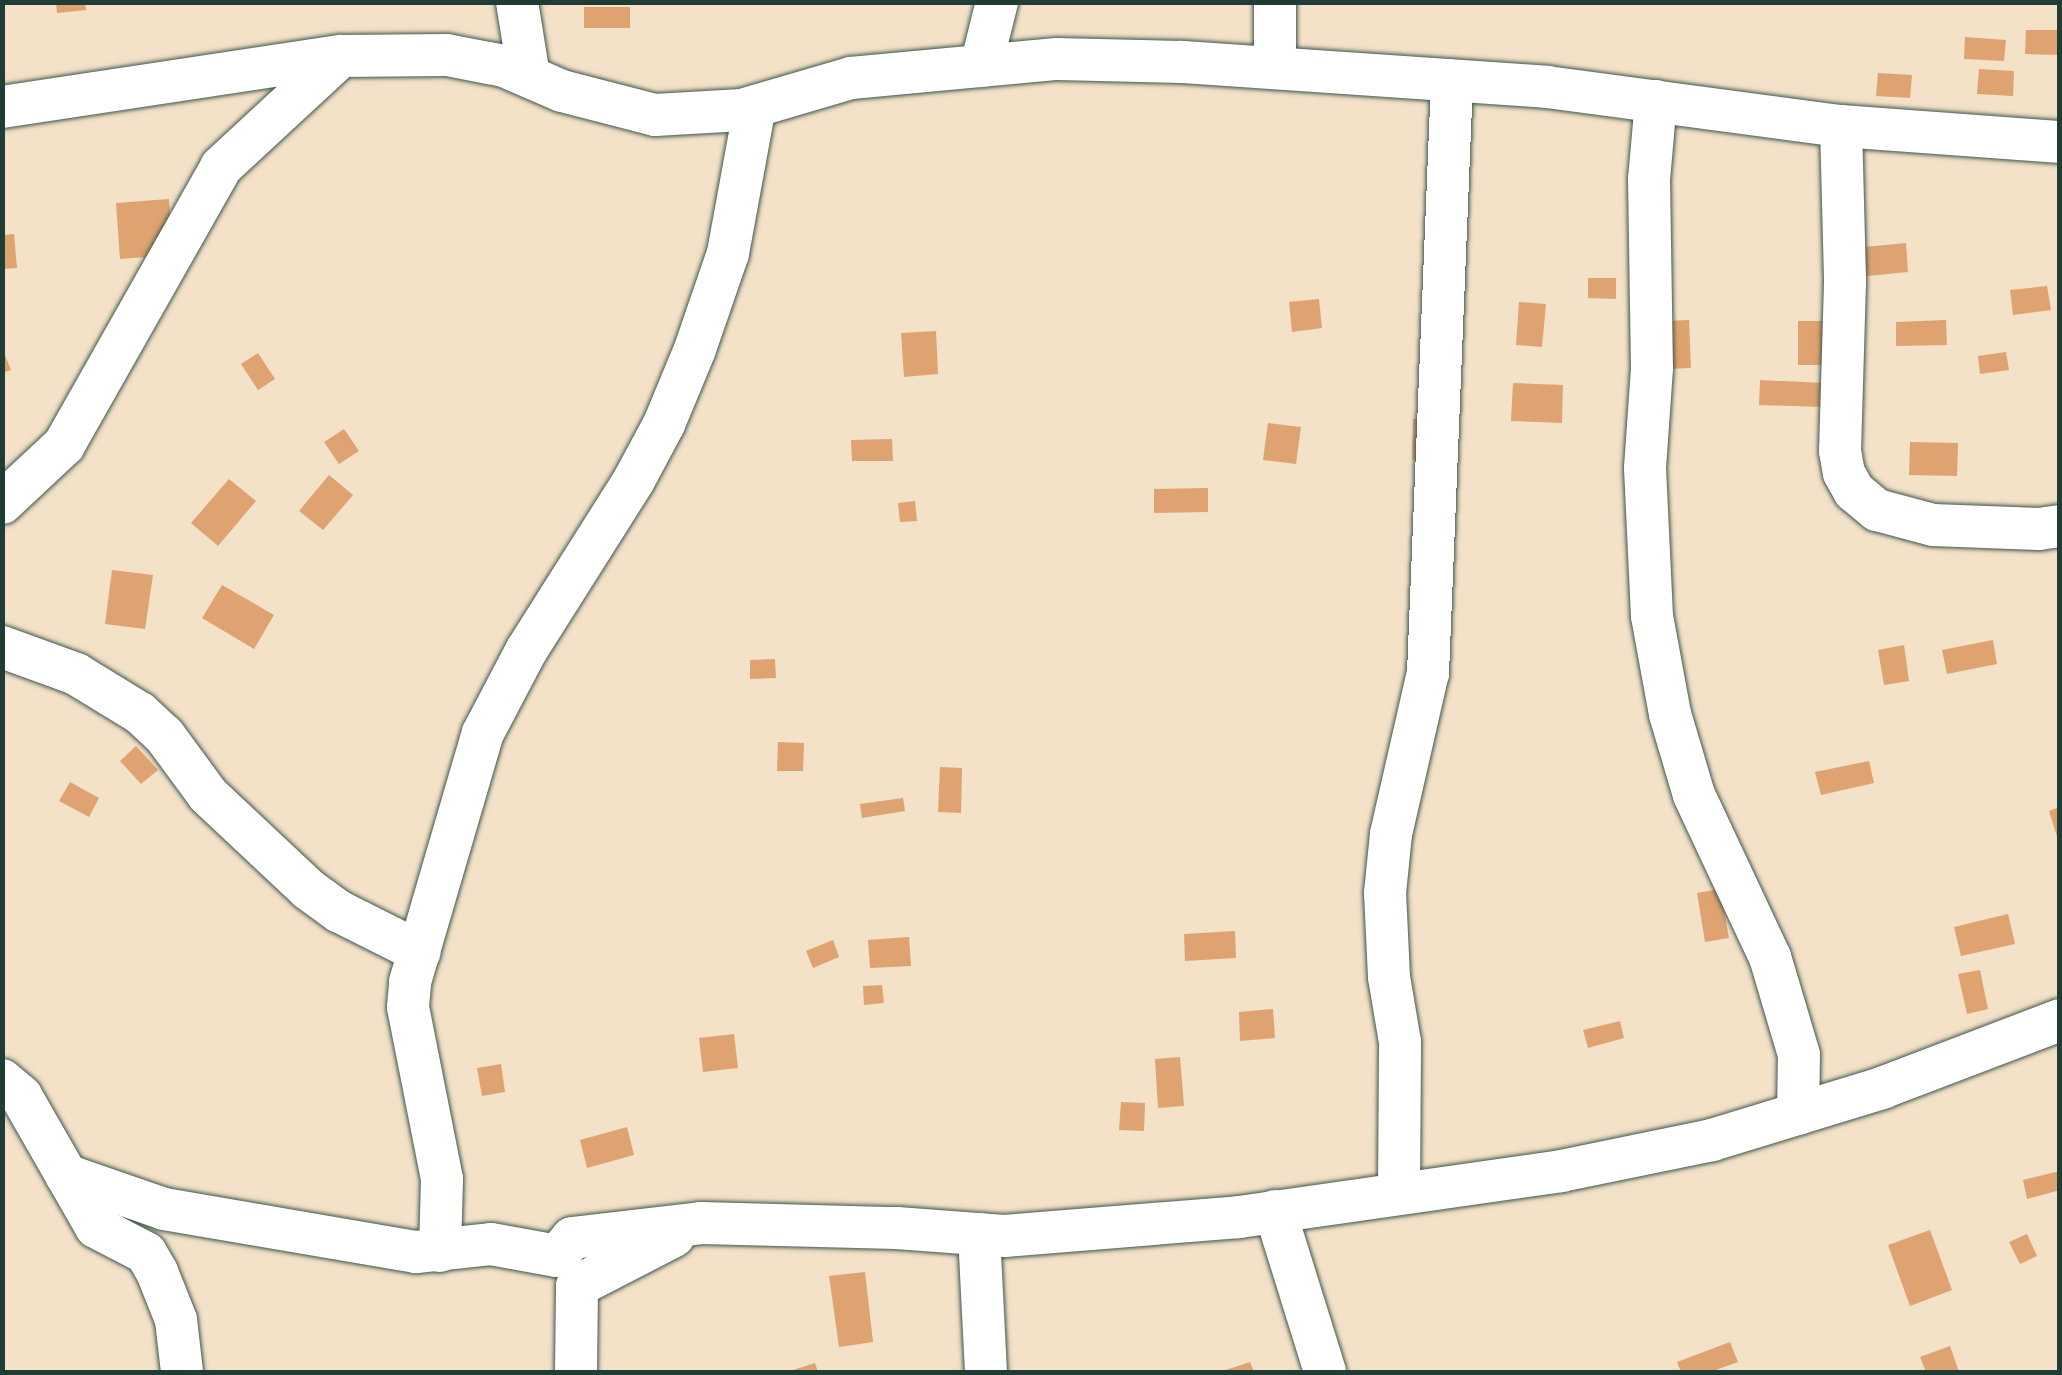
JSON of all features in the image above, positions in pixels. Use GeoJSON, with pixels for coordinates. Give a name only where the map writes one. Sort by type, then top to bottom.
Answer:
{"type":"FeatureCollection","features":[{"type":"Feature","properties":{"kind":"street"},"geometry":{"type":"LineString","coordinates":[[517,2],[529,76]]}},
{"type":"Feature","properties":{"kind":"street"},"geometry":{"type":"LineString","coordinates":[[980,66],[997,2]]}},
{"type":"Feature","properties":{"kind":"street"},"geometry":{"type":"LineString","coordinates":[[1275,2],[1275,68]]}},
{"type":"Feature","properties":{"kind":"street"},"geometry":{"type":"LineString","coordinates":[[2,107],[342,56],[447,55],[504,66],[598,102],[655,115],[755,106],[851,78],[1057,60],[1275,68],[1452,80],[1656,100],[1841,126],[2060,142]]}},
{"type":"Feature","properties":{"kind":"street"},"geometry":{"type":"LineString","coordinates":[[2,503],[64,445],[221,167],[342,56]]}},
{"type":"Feature","properties":{"kind":"street"},"geometry":{"type":"LineString","coordinates":[[1399,1191],[1400,1042],[1389,976],[1385,893],[1391,834],[1428,673],[1452,80]]}},
{"type":"Feature","properties":{"kind":"street"},"geometry":{"type":"LineString","coordinates":[[1656,100],[1648,179],[1652,368],[1645,468],[1652,616],[1670,714],[1694,795],[1770,957],[1800,1056],[1798,1114]]}},
{"type":"Feature","properties":{"kind":"street"},"geometry":{"type":"LineString","coordinates":[[440,1251],[442,1179],[408,1007],[420,952],[482,732],[526,651],[642,466],[694,348],[728,252],[755,106]]}},
{"type":"Feature","properties":{"kind":"street"},"geometry":{"type":"LineString","coordinates":[[1841,126],[1846,283],[1840,451],[1854,491],[1877,510],[1932,525],[2039,529],[2060,526]]}},
{"type":"Feature","properties":{"kind":"street"},"geometry":{"type":"LineString","coordinates":[[2,647],[76,674],[140,713],[164,735],[208,794],[308,889],[340,912],[420,952]]}},
{"type":"Feature","properties":{"kind":"street"},"geometry":{"type":"LineString","coordinates":[[66,1174],[164,1209],[381,1248],[440,1251],[516,1245],[557,1256],[572,1238],[701,1223],[979,1234],[1107,1228],[1276,1211],[1561,1171],[1712,1140],[1882,1088],[2060,1020]]}},
{"type":"Feature","properties":{"kind":"street"},"geometry":{"type":"LineString","coordinates":[[2,1080],[22,1096],[96,1227],[146,1253],[176,1320],[182,1372]]}},
{"type":"Feature","properties":{"kind":"street"},"geometry":{"type":"LineString","coordinates":[[1276,1211],[1325,1372]]}},
{"type":"Feature","properties":{"kind":"street"},"geometry":{"type":"LineString","coordinates":[[576,1372],[577,1286],[701,1223]]}},
{"type":"Feature","properties":{"kind":"street"},"geometry":{"type":"LineString","coordinates":[[979,1234],[986,1372]]}},
{"type":"Feature","properties":{"kind":"building"},"geometry":{"type":"Polygon","coordinates":[[[56,2],[85,2],[86,10],[57,13],[56,2]]]}},
{"type":"Feature","properties":{"kind":"building"},"geometry":{"type":"Polygon","coordinates":[[[584,7],[630,7],[630,28],[584,28],[584,7]]]}},
{"type":"Feature","properties":{"kind":"building"},"geometry":{"type":"Polygon","coordinates":[[[2026,30],[2060,30],[2060,55],[2025,54],[2026,30]]]}},
{"type":"Feature","properties":{"kind":"building"},"geometry":{"type":"Polygon","coordinates":[[[1965,37],[2006,40],[2004,61],[1964,59],[1965,37]]]}},
{"type":"Feature","properties":{"kind":"building"},"geometry":{"type":"Polygon","coordinates":[[[1979,69],[2014,71],[2013,96],[1977,94],[1979,69]]]}},
{"type":"Feature","properties":{"kind":"building"},"geometry":{"type":"Polygon","coordinates":[[[1878,73],[1912,75],[1910,98],[1876,96],[1878,73]]]}},
{"type":"Feature","properties":{"kind":"building"},"geometry":{"type":"Polygon","coordinates":[[[169,199],[172,255],[120,259],[116,203],[169,199]]]}},
{"type":"Feature","properties":{"kind":"building"},"geometry":{"type":"Polygon","coordinates":[[[14,234],[17,268],[2,269],[2,235],[14,234]]]}},
{"type":"Feature","properties":{"kind":"building"},"geometry":{"type":"Polygon","coordinates":[[[1906,243],[1908,272],[1867,276],[1864,247],[1906,243]]]}},
{"type":"Feature","properties":{"kind":"building"},"geometry":{"type":"Polygon","coordinates":[[[1588,278],[1616,278],[1616,299],[1588,298],[1588,278]]]}},
{"type":"Feature","properties":{"kind":"building"},"geometry":{"type":"Polygon","coordinates":[[[2047,286],[2051,310],[2013,315],[2010,290],[2047,286]]]}},
{"type":"Feature","properties":{"kind":"building"},"geometry":{"type":"Polygon","coordinates":[[[1319,299],[1322,328],[1292,332],[1289,302],[1319,299]]]}},
{"type":"Feature","properties":{"kind":"building"},"geometry":{"type":"Polygon","coordinates":[[[1519,302],[1546,304],[1542,347],[1516,345],[1519,302]]]}},
{"type":"Feature","properties":{"kind":"building"},"geometry":{"type":"Polygon","coordinates":[[[1689,320],[1691,368],[1667,369],[1665,321],[1689,320]]]}},
{"type":"Feature","properties":{"kind":"building"},"geometry":{"type":"Polygon","coordinates":[[[1946,320],[1947,345],[1896,346],[1896,322],[1946,320]]]}},
{"type":"Feature","properties":{"kind":"building"},"geometry":{"type":"Polygon","coordinates":[[[1798,321],[1827,321],[1826,365],[1798,365],[1798,321]]]}},
{"type":"Feature","properties":{"kind":"building"},"geometry":{"type":"Polygon","coordinates":[[[936,331],[938,374],[904,377],[901,333],[936,331]]]}},
{"type":"Feature","properties":{"kind":"building"},"geometry":{"type":"Polygon","coordinates":[[[2,348],[11,370],[2,373],[2,348]]]}},
{"type":"Feature","properties":{"kind":"building"},"geometry":{"type":"Polygon","coordinates":[[[2006,352],[2009,370],[1980,374],[1978,356],[2006,352]]]}},
{"type":"Feature","properties":{"kind":"building"},"geometry":{"type":"Polygon","coordinates":[[[258,353],[275,379],[258,390],[241,364],[258,353]]]}},
{"type":"Feature","properties":{"kind":"building"},"geometry":{"type":"Polygon","coordinates":[[[1760,380],[1823,383],[1821,407],[1759,405],[1760,380]]]}},
{"type":"Feature","properties":{"kind":"building"},"geometry":{"type":"Polygon","coordinates":[[[1513,383],[1563,385],[1562,423],[1511,421],[1513,383]]]}},
{"type":"Feature","properties":{"kind":"building"},"geometry":{"type":"Polygon","coordinates":[[[1413,419],[1436,419],[1435,460],[1412,460],[1413,419]]]}},
{"type":"Feature","properties":{"kind":"building"},"geometry":{"type":"Polygon","coordinates":[[[1268,423],[1301,427],[1296,464],[1263,460],[1268,423]]]}},
{"type":"Feature","properties":{"kind":"building"},"geometry":{"type":"Polygon","coordinates":[[[344,429],[359,451],[339,464],[324,442],[344,429]]]}},
{"type":"Feature","properties":{"kind":"building"},"geometry":{"type":"Polygon","coordinates":[[[892,439],[893,461],[852,461],[851,440],[892,439]]]}},
{"type":"Feature","properties":{"kind":"building"},"geometry":{"type":"Polygon","coordinates":[[[1910,442],[1958,443],[1957,476],[1909,475],[1910,442]]]}},
{"type":"Feature","properties":{"kind":"building"},"geometry":{"type":"Polygon","coordinates":[[[329,475],[353,495],[323,530],[299,511],[329,475]]]}},
{"type":"Feature","properties":{"kind":"building"},"geometry":{"type":"Polygon","coordinates":[[[229,479],[256,501],[218,546],[191,523],[229,479]]]}},
{"type":"Feature","properties":{"kind":"building"},"geometry":{"type":"Polygon","coordinates":[[[1208,488],[1208,512],[1154,513],[1154,489],[1208,488]]]}},
{"type":"Feature","properties":{"kind":"building"},"geometry":{"type":"Polygon","coordinates":[[[915,501],[917,521],[900,522],[898,503],[915,501]]]}},
{"type":"Feature","properties":{"kind":"building"},"geometry":{"type":"Polygon","coordinates":[[[112,570],[153,575],[145,629],[105,624],[112,570]]]}},
{"type":"Feature","properties":{"kind":"building"},"geometry":{"type":"Polygon","coordinates":[[[222,585],[274,615],[254,649],[202,618],[222,585]]]}},
{"type":"Feature","properties":{"kind":"building"},"geometry":{"type":"Polygon","coordinates":[[[1993,640],[1997,664],[1947,674],[1942,650],[1993,640]]]}},
{"type":"Feature","properties":{"kind":"building"},"geometry":{"type":"Polygon","coordinates":[[[1904,645],[1909,681],[1884,685],[1878,650],[1904,645]]]}},
{"type":"Feature","properties":{"kind":"building"},"geometry":{"type":"Polygon","coordinates":[[[775,659],[776,678],[750,679],[750,660],[775,659]]]}},
{"type":"Feature","properties":{"kind":"building"},"geometry":{"type":"Polygon","coordinates":[[[778,742],[804,743],[803,771],[777,771],[778,742]]]}},
{"type":"Feature","properties":{"kind":"building"},"geometry":{"type":"Polygon","coordinates":[[[136,746],[158,770],[141,784],[120,761],[136,746]]]}},
{"type":"Feature","properties":{"kind":"building"},"geometry":{"type":"Polygon","coordinates":[[[1869,761],[1874,783],[1821,795],[1815,772],[1869,761]]]}},
{"type":"Feature","properties":{"kind":"building"},"geometry":{"type":"Polygon","coordinates":[[[940,767],[962,768],[961,813],[938,812],[940,767]]]}},
{"type":"Feature","properties":{"kind":"building"},"geometry":{"type":"Polygon","coordinates":[[[70,782],[99,798],[89,817],[59,801],[70,782]]]}},
{"type":"Feature","properties":{"kind":"building"},"geometry":{"type":"Polygon","coordinates":[[[903,798],[905,811],[862,818],[860,804],[903,798]]]}},
{"type":"Feature","properties":{"kind":"building"},"geometry":{"type":"Polygon","coordinates":[[[2060,807],[2060,843],[2059,843],[2049,811],[2060,807]]]}},
{"type":"Feature","properties":{"kind":"building"},"geometry":{"type":"Polygon","coordinates":[[[1720,889],[1729,938],[1705,942],[1697,893],[1720,889]]]}},
{"type":"Feature","properties":{"kind":"building"},"geometry":{"type":"Polygon","coordinates":[[[2008,914],[2015,944],[1961,956],[1954,927],[2008,914]]]}},
{"type":"Feature","properties":{"kind":"building"},"geometry":{"type":"Polygon","coordinates":[[[1235,931],[1236,958],[1185,961],[1184,934],[1235,931]]]}},
{"type":"Feature","properties":{"kind":"building"},"geometry":{"type":"Polygon","coordinates":[[[909,937],[911,966],[870,968],[868,940],[909,937]]]}},
{"type":"Feature","properties":{"kind":"building"},"geometry":{"type":"Polygon","coordinates":[[[833,940],[839,957],[813,968],[806,951],[833,940]]]}},
{"type":"Feature","properties":{"kind":"building"},"geometry":{"type":"Polygon","coordinates":[[[1980,970],[1988,1009],[1967,1014],[1958,974],[1980,970]]]}},
{"type":"Feature","properties":{"kind":"building"},"geometry":{"type":"Polygon","coordinates":[[[882,985],[884,1003],[864,1005],[863,986],[882,985]]]}},
{"type":"Feature","properties":{"kind":"building"},"geometry":{"type":"Polygon","coordinates":[[[1273,1009],[1275,1038],[1240,1041],[1239,1012],[1273,1009]]]}},
{"type":"Feature","properties":{"kind":"building"},"geometry":{"type":"Polygon","coordinates":[[[1620,1021],[1624,1038],[1588,1048],[1583,1030],[1620,1021]]]}},
{"type":"Feature","properties":{"kind":"building"},"geometry":{"type":"Polygon","coordinates":[[[734,1034],[738,1068],[703,1072],[699,1038],[734,1034]]]}},
{"type":"Feature","properties":{"kind":"building"},"geometry":{"type":"Polygon","coordinates":[[[1180,1057],[1184,1106],[1158,1108],[1155,1059],[1180,1057]]]}},
{"type":"Feature","properties":{"kind":"building"},"geometry":{"type":"Polygon","coordinates":[[[501,1064],[505,1092],[482,1096],[477,1068],[501,1064]]]}},
{"type":"Feature","properties":{"kind":"building"},"geometry":{"type":"Polygon","coordinates":[[[1121,1102],[1145,1103],[1144,1131],[1119,1130],[1121,1102]]]}},
{"type":"Feature","properties":{"kind":"building"},"geometry":{"type":"Polygon","coordinates":[[[627,1127],[634,1155],[587,1168],[580,1140],[627,1127]]]}},
{"type":"Feature","properties":{"kind":"building"},"geometry":{"type":"Polygon","coordinates":[[[2060,1171],[2060,1190],[2027,1199],[2023,1180],[2060,1171]]]}},
{"type":"Feature","properties":{"kind":"building"},"geometry":{"type":"Polygon","coordinates":[[[1930,1230],[1952,1290],[1910,1306],[1888,1245],[1930,1230]]]}},
{"type":"Feature","properties":{"kind":"building"},"geometry":{"type":"Polygon","coordinates":[[[2027,1234],[2037,1256],[2020,1264],[2009,1242],[2027,1234]]]}},
{"type":"Feature","properties":{"kind":"building"},"geometry":{"type":"Polygon","coordinates":[[[865,1272],[873,1342],[839,1347],[829,1276],[865,1272]]]}},
{"type":"Feature","properties":{"kind":"building"},"geometry":{"type":"Polygon","coordinates":[[[1730,1342],[1738,1362],[1710,1372],[1681,1372],[1677,1362],[1730,1342]]]}},
{"type":"Feature","properties":{"kind":"building"},"geometry":{"type":"Polygon","coordinates":[[[1950,1346],[1959,1372],[1926,1372],[1920,1357],[1950,1346]]]}},
{"type":"Feature","properties":{"kind":"building"},"geometry":{"type":"Polygon","coordinates":[[[1250,1362],[1254,1372],[1220,1372],[1250,1362]]]}},
{"type":"Feature","properties":{"kind":"building"},"geometry":{"type":"Polygon","coordinates":[[[815,1363],[818,1372],[787,1372],[815,1363]]]}}]}
